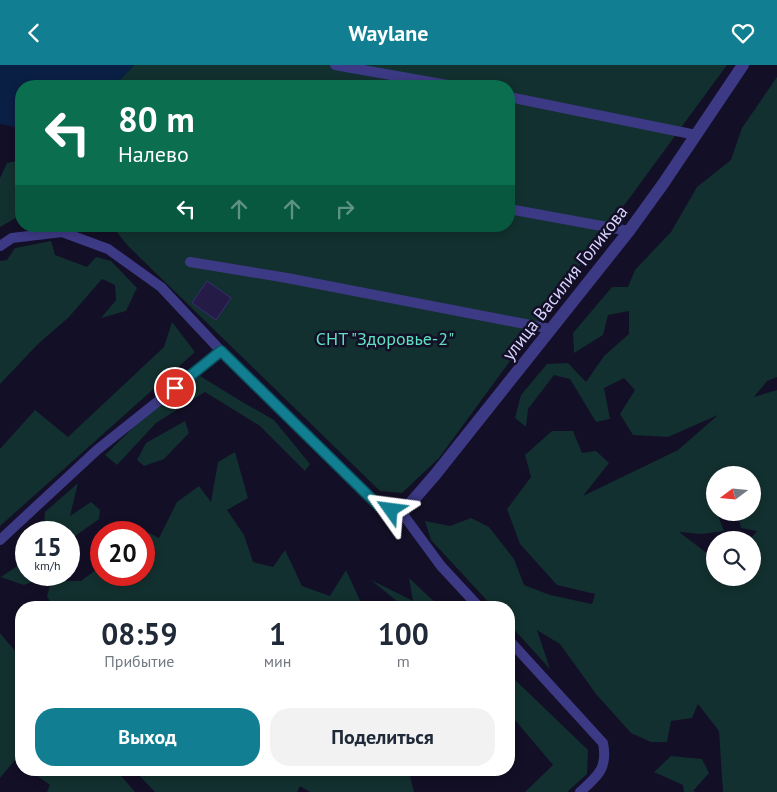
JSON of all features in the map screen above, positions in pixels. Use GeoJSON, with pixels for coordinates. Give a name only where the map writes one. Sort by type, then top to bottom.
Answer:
{"type":"FeatureCollection","features":[{"type":"Feature","properties":{"kind":"street","name":"улица Василия Голикова"},"geometry":{"type":"LineString","coordinates":[[402,513],[435,475],[629,231],[743,65]]}},
{"type":"Feature","properties":{"kind":"lane"},"geometry":{"type":"LineString","coordinates":[[335,65],[419,80]]}},
{"type":"Feature","properties":{"kind":"lane"},"geometry":{"type":"LineString","coordinates":[[515,98],[696,135]]}},
{"type":"Feature","properties":{"kind":"lane"},"geometry":{"type":"LineString","coordinates":[[515,210],[629,231]]}},
{"type":"Feature","properties":{"kind":"lane"},"geometry":{"type":"LineString","coordinates":[[0,247],[12,238],[62,232],[108,249],[161,287],[221,351],[380,507],[402,513],[441,567],[473,601]]}},
{"type":"Feature","properties":{"kind":"lane"},"geometry":{"type":"LineString","coordinates":[[190,262],[287,278],[551,329]]}},
{"type":"Feature","properties":{"kind":"lane"},"geometry":{"type":"LineString","coordinates":[[0,540],[98,450],[221,351]]}},
{"type":"Feature","properties":{"kind":"lane"},"geometry":{"type":"LineString","coordinates":[[515,647],[603,743],[606,758],[596,777],[580,792]]}},
{"type":"Feature","properties":{"kind":"green space","name":"СНТ \"Здоровье-2\""},"geometry":{"type":"Polygon","coordinates":[[[134,65],[727,65],[439,458],[402,493],[380,491],[128,246],[117,232],[515,232],[515,80],[120,80],[134,65]]]}},
{"type":"Feature","properties":{"kind":"green space"},"geometry":{"type":"Polygon","coordinates":[[[777,77],[777,377],[767,381],[754,397],[777,390],[777,792],[723,792],[719,731],[698,704],[692,718],[671,721],[667,742],[651,742],[631,733],[596,694],[560,644],[537,630],[550,669],[515,631],[515,601],[487,601],[431,540],[425,521],[450,526],[471,518],[489,527],[514,559],[524,585],[550,595],[592,604],[595,594],[557,585],[520,544],[507,509],[531,477],[525,455],[552,431],[573,431],[582,453],[596,451],[609,463],[583,496],[678,450],[718,415],[668,437],[633,435],[620,414],[635,390],[624,378],[604,388],[610,419],[596,422],[570,379],[554,375],[528,409],[526,427],[515,418],[521,395],[547,364],[568,363],[586,382],[604,356],[629,334],[629,311],[608,315],[603,335],[574,353],[573,333],[612,287],[628,287],[635,270],[671,232],[697,187],[731,160],[742,128],[777,77]],[[706,466],[706,521],[720,521],[724,531],[706,531],[706,533],[702,534],[679,532],[706,552],[706,586],[761,586],[761,531],[741,528],[739,521],[761,521],[761,466],[706,466]]]}},
{"type":"Feature","properties":{"kind":"green space"},"geometry":{"type":"Polygon","coordinates":[[[15,161],[15,218],[0,227],[0,178],[7,163],[15,161]]]}},
{"type":"Feature","properties":{"kind":"green space"},"geometry":{"type":"Polygon","coordinates":[[[51,241],[55,255],[87,267],[96,257],[111,261],[137,288],[126,311],[101,318],[116,300],[115,285],[102,279],[68,318],[39,343],[0,384],[0,261],[7,260],[15,248],[51,241]]]}},
{"type":"Feature","properties":{"kind":"green space"},"geometry":{"type":"Polygon","coordinates":[[[172,322],[195,352],[0,526],[0,449],[35,410],[68,437],[164,347],[172,322]]]}},
{"type":"Feature","properties":{"kind":"green space"},"geometry":{"type":"Polygon","coordinates":[[[200,376],[274,420],[310,464],[305,471],[260,426],[205,392],[156,423],[117,465],[105,455],[148,413],[200,376]]]}},
{"type":"Feature","properties":{"kind":"green space"},"geometry":{"type":"Polygon","coordinates":[[[185,421],[189,433],[164,459],[144,466],[137,460],[146,443],[185,421]]]}},
{"type":"Feature","properties":{"kind":"green space"},"geometry":{"type":"Polygon","coordinates":[[[235,452],[248,498],[227,510],[244,535],[253,562],[273,567],[285,550],[302,586],[330,596],[346,570],[360,601],[50,601],[47,596],[50,586],[80,586],[80,581],[90,574],[90,586],[155,586],[155,536],[159,538],[177,502],[199,486],[211,502],[218,462],[235,452]]]}},
{"type":"Feature","properties":{"kind":"green space"},"geometry":{"type":"Polygon","coordinates":[[[78,483],[70,516],[91,502],[100,510],[99,519],[90,521],[90,525],[80,533],[80,521],[44,521],[45,512],[78,483]]]}},
{"type":"Feature","properties":{"kind":"green space"},"geometry":{"type":"Polygon","coordinates":[[[15,567],[15,582],[1,577],[15,567]]]}},
{"type":"Feature","properties":{"kind":"green space"},"geometry":{"type":"Polygon","coordinates":[[[409,578],[434,601],[413,601],[409,578]]]}},
{"type":"Feature","properties":{"kind":"green space"},"geometry":{"type":"Polygon","coordinates":[[[371,580],[413,601],[397,601],[371,580]]]}},
{"type":"Feature","properties":{"kind":"green space"},"geometry":{"type":"Polygon","coordinates":[[[0,633],[15,651],[15,760],[0,778],[0,633]]]}},
{"type":"Feature","properties":{"kind":"green space"},"geometry":{"type":"Polygon","coordinates":[[[515,680],[588,750],[587,774],[567,792],[525,792],[553,765],[515,720],[515,680]]]}},
{"type":"Feature","properties":{"kind":"green space"},"geometry":{"type":"Polygon","coordinates":[[[671,756],[702,759],[709,773],[693,791],[696,792],[684,792],[683,785],[654,772],[671,756]]]}},
{"type":"Feature","properties":{"kind":"green space"},"geometry":{"type":"Polygon","coordinates":[[[37,776],[121,776],[135,792],[47,792],[50,785],[37,776]]]}},
{"type":"Feature","properties":{"kind":"green space"},"geometry":{"type":"Polygon","coordinates":[[[140,776],[410,776],[414,792],[310,792],[300,786],[297,792],[155,792],[140,776]]]}},
{"type":"Feature","properties":{"kind":"water"},"geometry":{"type":"Polygon","coordinates":[[[0,65],[134,65],[120,80],[15,80],[15,127],[0,124],[0,65]]]}},
{"type":"Feature","properties":{"kind":"building"},"geometry":{"type":"Polygon","coordinates":[[[207,281],[231,298],[216,320],[192,303],[207,281]]]}},
{"type":"Feature","properties":{"kind":"route"},"geometry":{"type":"LineString","coordinates":[[175,388],[221,351],[380,507],[391,510]]}}]}
